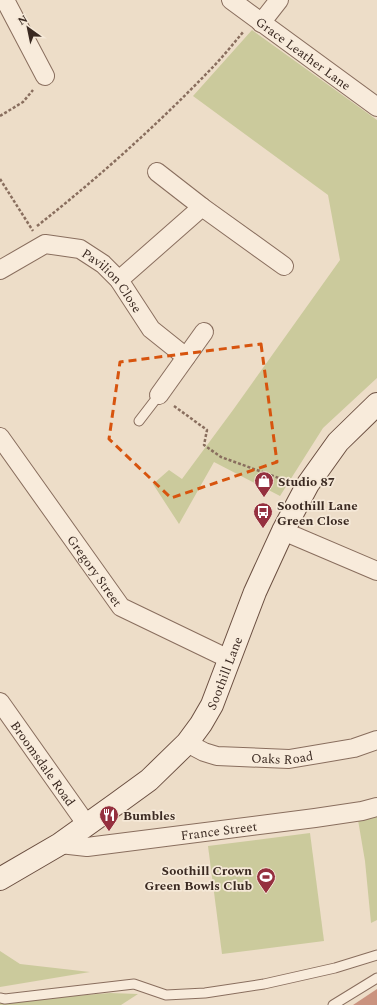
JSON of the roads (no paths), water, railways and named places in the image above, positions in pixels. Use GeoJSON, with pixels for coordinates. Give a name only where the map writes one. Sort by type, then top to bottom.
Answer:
{"type":"FeatureCollection","features":[{"type":"Feature","properties":{"kind":"main road","name":"Soothill Lane"},"geometry":{"type":"LineString","coordinates":[[0,879],[60,844],[149,780],[187,743],[201,724],[212,705],[255,592],[283,531],[306,488],[338,442],[377,404]]}},
{"type":"Feature","properties":{"kind":"street"},"geometry":{"type":"LineString","coordinates":[[5,0],[45,76]]}},
{"type":"Feature","properties":{"kind":"street","name":"Grace Leather Lane"},"geometry":{"type":"LineString","coordinates":[[231,0],[377,107]]}},
{"type":"Feature","properties":{"kind":"street"},"geometry":{"type":"LineString","coordinates":[[258,21],[279,0]]}},
{"type":"Feature","properties":{"kind":"street"},"geometry":{"type":"LineString","coordinates":[[157,172],[202,207],[284,266]]}},
{"type":"Feature","properties":{"kind":"street"},"geometry":{"type":"LineString","coordinates":[[119,280],[202,207]]}},
{"type":"Feature","properties":{"kind":"street","name":"Pavilion Close"},"geometry":{"type":"LineString","coordinates":[[0,270],[45,244],[80,249],[103,264],[119,280],[150,329],[186,357]]}},
{"type":"Feature","properties":{"kind":"street"},"geometry":{"type":"LineString","coordinates":[[159,395],[204,332]]}},
{"type":"Feature","properties":{"kind":"street","name":"Gregory Street"},"geometry":{"type":"LineString","coordinates":[[0,437],[122,607],[229,659]]}},
{"type":"Feature","properties":{"kind":"street"},"geometry":{"type":"LineString","coordinates":[[283,531],[377,571]]}},
{"type":"Feature","properties":{"kind":"street","name":"Broomsdale Road"},"geometry":{"type":"LineString","coordinates":[[0,702],[87,825]]}},
{"type":"Feature","properties":{"kind":"street","name":"Oaks Road"},"geometry":{"type":"LineString","coordinates":[[187,743],[204,752],[217,756],[289,759],[354,748],[377,740]]}},
{"type":"Feature","properties":{"kind":"street","name":"France Street"},"geometry":{"type":"LineString","coordinates":[[60,844],[87,848],[315,818],[362,811],[377,807]]}},
{"type":"Feature","properties":{"kind":"lane"},"geometry":{"type":"LineString","coordinates":[[140,421],[159,395]]}},
{"type":"Feature","properties":{"kind":"lane"},"geometry":{"type":"LineString","coordinates":[[0,998],[5,999],[34,996],[134,984],[166,995],[205,993],[264,984],[335,968],[377,955]]}},
{"type":"Feature","properties":{"kind":"lane"},"geometry":{"type":"LineString","coordinates":[[333,1005],[377,978]]}},
{"type":"Feature","properties":{"kind":"lane"},"geometry":{"type":"LineString","coordinates":[[166,995],[166,1005]]}},
{"type":"Feature","properties":{"kind":"place","name":"Studio 87"},"geometry":{"type":"Point","coordinates":[264,498]}},
{"type":"Feature","properties":{"kind":"place","name":"Soothill Lane Green Close"},"geometry":{"type":"Point","coordinates":[263,529]}},
{"type":"Feature","properties":{"kind":"place","name":"Bumbles"},"geometry":{"type":"Point","coordinates":[109,832]}},
{"type":"Feature","properties":{"kind":"place","name":"Soothill Crown Green Bowls Club"},"geometry":{"type":"Point","coordinates":[266,894]}}]}
